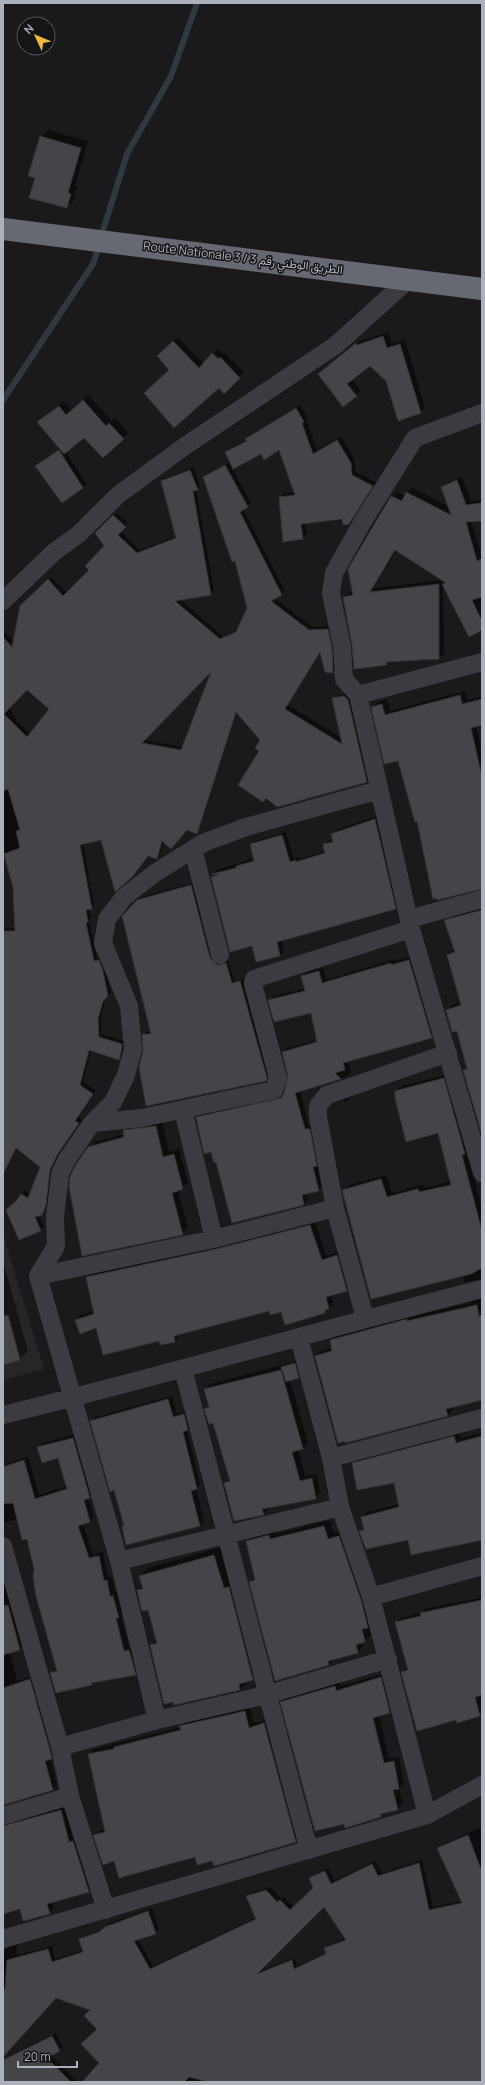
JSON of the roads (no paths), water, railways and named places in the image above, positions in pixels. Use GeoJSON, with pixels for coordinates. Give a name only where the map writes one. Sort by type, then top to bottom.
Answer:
{"type":"FeatureCollection","features":[{"type":"Feature","properties":{"kind":"highway","name":"Route Nationale 3 / الطريق الوطني رقم 3"},"geometry":{"type":"LineString","coordinates":[[3,229],[482,289]]}},
{"type":"Feature","properties":{"kind":"street"},"geometry":{"type":"LineString","coordinates":[[3,601],[54,552],[79,534],[118,495],[185,446],[336,345],[409,279]]}},
{"type":"Feature","properties":{"kind":"street"},"geometry":{"type":"LineString","coordinates":[[482,413],[414,438],[363,521],[334,573],[331,593],[342,647],[344,679],[358,695],[410,924],[482,1173]]}},
{"type":"Feature","properties":{"kind":"street"},"geometry":{"type":"LineString","coordinates":[[358,695],[482,662]]}},
{"type":"Feature","properties":{"kind":"street"},"geometry":{"type":"LineString","coordinates":[[157,1720],[120,1561],[38,1276],[56,1246],[55,1217],[60,1174],[66,1161],[92,1123],[113,1102],[126,1075],[133,1049],[129,1006],[103,943],[106,919],[124,897],[154,873],[203,842],[246,827],[379,790]]}},
{"type":"Feature","properties":{"kind":"street"},"geometry":{"type":"LineString","coordinates":[[193,849],[220,955]]}},
{"type":"Feature","properties":{"kind":"street"},"geometry":{"type":"LineString","coordinates":[[92,1123],[142,1118],[274,1090],[278,1078],[253,984],[254,979],[482,899]]}},
{"type":"Feature","properties":{"kind":"street"},"geometry":{"type":"LineString","coordinates":[[365,1318],[335,1208],[318,1117],[318,1106],[327,1095],[448,1052]]}},
{"type":"Feature","properties":{"kind":"street"},"geometry":{"type":"LineString","coordinates":[[183,1110],[214,1238]]}},
{"type":"Feature","properties":{"kind":"street"},"geometry":{"type":"LineString","coordinates":[[38,1276],[214,1238],[335,1208]]}},
{"type":"Feature","properties":{"kind":"street"},"geometry":{"type":"LineString","coordinates":[[3,1415],[182,1370],[365,1318],[482,1289]]}},
{"type":"Feature","properties":{"kind":"street"},"geometry":{"type":"LineString","coordinates":[[299,1338],[331,1458],[340,1507],[371,1597],[427,1815]]}},
{"type":"Feature","properties":{"kind":"street"},"geometry":{"type":"LineString","coordinates":[[182,1370],[227,1534],[266,1695],[309,1850]]}},
{"type":"Feature","properties":{"kind":"street"},"geometry":{"type":"LineString","coordinates":[[331,1458],[482,1418]]}},
{"type":"Feature","properties":{"kind":"street"},"geometry":{"type":"LineString","coordinates":[[120,1561],[340,1507]]}},
{"type":"Feature","properties":{"kind":"street"},"geometry":{"type":"LineString","coordinates":[[3,1546],[60,1747],[70,1796],[106,1910]]}},
{"type":"Feature","properties":{"kind":"street"},"geometry":{"type":"LineString","coordinates":[[371,1597],[482,1566]]}},
{"type":"Feature","properties":{"kind":"street"},"geometry":{"type":"LineString","coordinates":[[60,1747],[157,1720],[266,1695],[388,1659]]}},
{"type":"Feature","properties":{"kind":"street"},"geometry":{"type":"LineString","coordinates":[[3,1939],[427,1815],[482,1785]]}},
{"type":"Feature","properties":{"kind":"street"},"geometry":{"type":"LineString","coordinates":[[3,1816],[70,1796]]}},
{"type":"Feature","properties":{"kind":"waterway"},"geometry":{"type":"LineString","coordinates":[[101,237],[127,154],[171,76],[197,3]]}},
{"type":"Feature","properties":{"kind":"waterway"},"geometry":{"type":"LineString","coordinates":[[3,400],[93,264],[99,246]]}}]}
